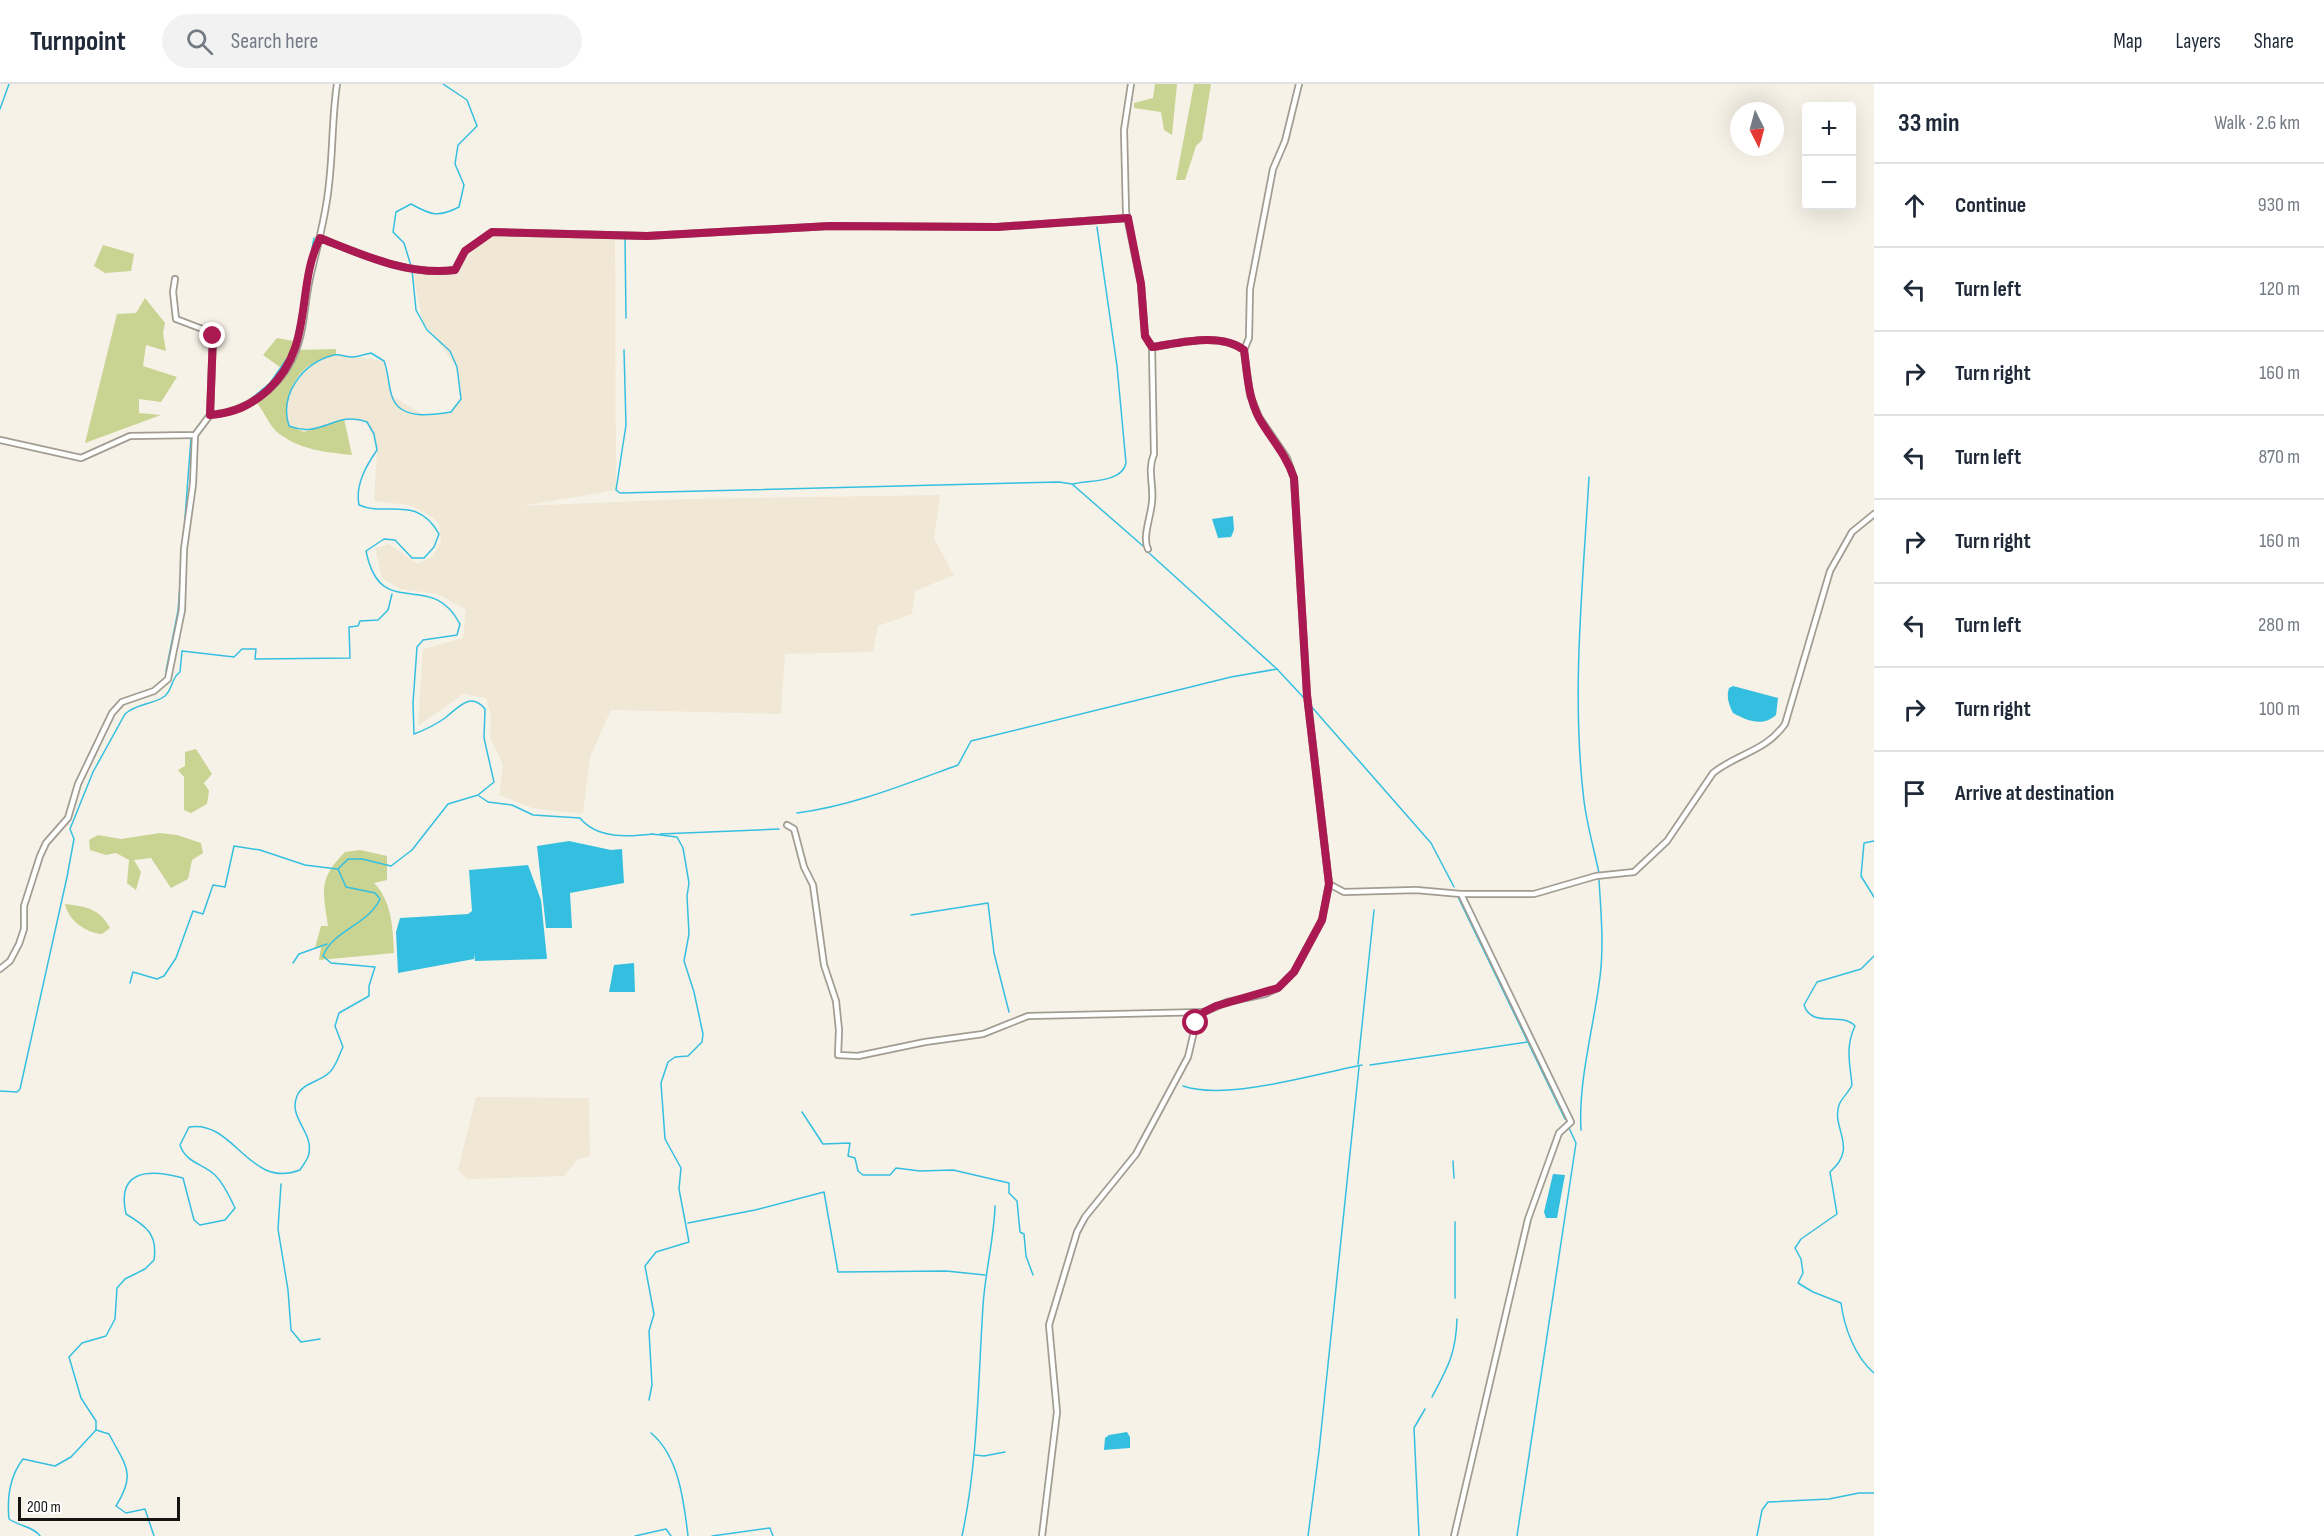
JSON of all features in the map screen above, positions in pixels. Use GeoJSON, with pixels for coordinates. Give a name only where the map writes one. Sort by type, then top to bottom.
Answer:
{"type":"FeatureCollection","features":[{"type":"Feature","properties":{"kind":"street"},"geometry":{"type":"LineString","coordinates":[[210,415],[229,414],[244,408],[273,385],[299,342],[329,186],[338,84]]}},
{"type":"Feature","properties":{"kind":"street"},"geometry":{"type":"LineString","coordinates":[[1131,84],[1124,130],[1128,218],[1141,284],[1145,336],[1152,347],[1154,454],[1150,462],[1150,475],[1153,480],[1152,500],[1144,542],[1148,549]]}},
{"type":"Feature","properties":{"kind":"street"},"geometry":{"type":"LineString","coordinates":[[787,825],[794,829],[804,867],[813,885],[824,965],[836,1001],[839,1030],[838,1055],[858,1056],[925,1042],[983,1034],[1028,1016],[1204,1012],[1227,1002],[1272,991],[1294,972],[1322,920],[1329,884],[1307,695],[1294,478],[1287,458],[1259,417],[1250,395],[1244,350],[1249,338],[1250,289],[1273,169],[1285,141],[1299,84]]}},
{"type":"Feature","properties":{"kind":"street"},"geometry":{"type":"LineString","coordinates":[[320,238],[400,268],[455,270],[465,251],[492,232],[647,236],[830,226],[997,227],[1128,218]]}},
{"type":"Feature","properties":{"kind":"street"},"geometry":{"type":"LineString","coordinates":[[0,969],[10,961],[19,944],[24,929],[24,906],[40,856],[46,843],[68,818],[78,784],[112,713],[122,702],[154,692],[168,679],[182,610],[184,549],[193,484],[195,435],[210,415],[213,336],[205,330],[176,319],[173,292],[175,279]]}},
{"type":"Feature","properties":{"kind":"street"},"geometry":{"type":"LineString","coordinates":[[1152,347],[1194,341],[1235,343],[1244,350]]}},
{"type":"Feature","properties":{"kind":"street"},"geometry":{"type":"LineString","coordinates":[[0,440],[81,458],[130,436],[195,435]]}},
{"type":"Feature","properties":{"kind":"street"},"geometry":{"type":"LineString","coordinates":[[1329,884],[1344,892],[1416,890],[1461,894],[1547,891],[1596,876],[1634,872],[1667,841],[1713,773],[1769,742],[1785,724],[1830,571],[1851,532],[1874,514]]}},
{"type":"Feature","properties":{"kind":"street"},"geometry":{"type":"LineString","coordinates":[[1454,1536],[1528,1219],[1559,1133],[1571,1122],[1461,894]]}},
{"type":"Feature","properties":{"kind":"street"},"geometry":{"type":"LineString","coordinates":[[1042,1536],[1057,1412],[1049,1325],[1051,1311],[1077,1232],[1085,1217],[1136,1154],[1188,1057],[1196,1023],[1204,1012]]}},
{"type":"Feature","properties":{"kind":"shaded area"},"geometry":{"type":"Polygon","coordinates":[[[492,232],[615,234],[616,490],[522,506],[687,499],[940,495],[934,539],[954,575],[915,591],[912,614],[878,626],[873,652],[785,654],[781,714],[611,710],[590,757],[583,814],[532,808],[499,795],[503,765],[490,738],[491,717],[486,698],[463,694],[418,726],[423,649],[463,638],[466,610],[438,594],[400,589],[382,578],[375,548],[389,544],[418,564],[433,556],[441,542],[439,523],[425,512],[408,505],[374,501],[377,450],[367,422],[344,419],[304,432],[289,426],[285,415],[285,403],[295,384],[312,363],[336,354],[384,361],[392,396],[425,416],[451,412],[461,399],[457,367],[423,322],[414,279],[409,269],[455,270],[492,232]]]}},
{"type":"Feature","properties":{"kind":"shaded area"},"geometry":{"type":"Polygon","coordinates":[[[476,1097],[589,1098],[590,1156],[578,1159],[564,1176],[467,1179],[458,1170],[476,1097]]]}},
{"type":"Feature","properties":{"kind":"green space"},"geometry":{"type":"Polygon","coordinates":[[[1155,84],[1177,84],[1172,135],[1164,130],[1161,112],[1134,108],[1134,103],[1153,98],[1155,84]]]}},
{"type":"Feature","properties":{"kind":"green space"},"geometry":{"type":"Polygon","coordinates":[[[1194,84],[1211,84],[1202,140],[1196,146],[1185,180],[1176,180],[1194,84]]]}},
{"type":"Feature","properties":{"kind":"green space"},"geometry":{"type":"Polygon","coordinates":[[[103,245],[134,254],[131,271],[105,273],[94,266],[103,245]]]}},
{"type":"Feature","properties":{"kind":"green space"},"geometry":{"type":"Polygon","coordinates":[[[145,298],[165,323],[163,333],[166,351],[146,345],[143,366],[177,377],[161,402],[139,399],[139,413],[161,415],[85,443],[117,314],[136,313],[145,298]]]}},
{"type":"Feature","properties":{"kind":"green space"},"geometry":{"type":"Polygon","coordinates":[[[277,338],[299,342],[296,350],[336,349],[336,354],[313,363],[299,375],[290,391],[287,417],[289,426],[304,432],[344,419],[352,455],[313,449],[285,438],[274,429],[255,401],[284,370],[263,355],[277,338]]]}},
{"type":"Feature","properties":{"kind":"green space"},"geometry":{"type":"Polygon","coordinates":[[[196,749],[212,774],[204,783],[209,791],[207,804],[191,813],[184,810],[184,777],[178,770],[185,766],[185,752],[196,749]]]}},
{"type":"Feature","properties":{"kind":"green space"},"geometry":{"type":"Polygon","coordinates":[[[160,833],[177,835],[201,843],[203,853],[192,860],[188,879],[171,888],[151,858],[134,860],[141,872],[136,890],[127,883],[129,860],[116,853],[106,855],[90,850],[89,840],[98,835],[121,839],[160,833]]]}},
{"type":"Feature","properties":{"kind":"green space"},"geometry":{"type":"Polygon","coordinates":[[[360,850],[387,856],[387,880],[374,883],[385,898],[388,907],[394,953],[319,960],[321,947],[315,948],[321,926],[328,926],[324,894],[326,878],[336,861],[345,852],[360,850]]]}},
{"type":"Feature","properties":{"kind":"green space"},"geometry":{"type":"Polygon","coordinates":[[[65,904],[97,912],[110,928],[102,934],[84,928],[70,915],[65,904]]]}},
{"type":"Feature","properties":{"kind":"water"},"geometry":{"type":"Polygon","coordinates":[[[1233,516],[1234,530],[1231,537],[1218,538],[1212,519],[1233,516]]]}},
{"type":"Feature","properties":{"kind":"water"},"geometry":{"type":"Polygon","coordinates":[[[1733,686],[1778,698],[1776,715],[1766,721],[1755,722],[1733,713],[1728,695],[1729,688],[1733,686]]]}},
{"type":"Feature","properties":{"kind":"water"},"geometry":{"type":"Polygon","coordinates":[[[569,841],[611,850],[622,849],[624,883],[570,893],[572,928],[546,928],[537,846],[569,841]]]}},
{"type":"Feature","properties":{"kind":"water"},"geometry":{"type":"Polygon","coordinates":[[[528,865],[541,900],[547,959],[475,961],[474,953],[474,959],[398,973],[396,932],[400,918],[468,914],[472,911],[469,870],[528,865]]]}},
{"type":"Feature","properties":{"kind":"water"},"geometry":{"type":"Polygon","coordinates":[[[634,963],[635,992],[609,992],[614,965],[634,963]]]}},
{"type":"Feature","properties":{"kind":"water"},"geometry":{"type":"Polygon","coordinates":[[[1553,1174],[1565,1175],[1557,1218],[1546,1218],[1544,1212],[1553,1174]]]}},
{"type":"Feature","properties":{"kind":"water"},"geometry":{"type":"Polygon","coordinates":[[[1127,1432],[1130,1437],[1130,1448],[1104,1450],[1105,1438],[1109,1435],[1127,1432]]]}},
{"type":"Feature","properties":{"kind":"waterway"},"geometry":{"type":"LineString","coordinates":[[0,109],[9,84]]}},
{"type":"Feature","properties":{"kind":"waterway"},"geometry":{"type":"LineString","coordinates":[[411,266],[404,243],[393,232],[396,212],[411,204],[435,214],[445,213],[459,207],[464,185],[455,164],[458,145],[477,126],[467,100],[443,84]]}},
{"type":"Feature","properties":{"kind":"waterway"},"geometry":{"type":"LineString","coordinates":[[1073,484],[1112,477],[1118,474],[1126,463],[1117,366],[1097,227]]}},
{"type":"Feature","properties":{"kind":"waterway"},"geometry":{"type":"LineString","coordinates":[[251,399],[270,383],[293,350],[314,238]]}},
{"type":"Feature","properties":{"kind":"waterway"},"geometry":{"type":"LineString","coordinates":[[625,239],[626,318]]}},
{"type":"Feature","properties":{"kind":"waterway"},"geometry":{"type":"LineString","coordinates":[[40,1536],[9,1519],[12,1480],[23,1459],[55,1466],[71,1457],[96,1430],[96,1421],[81,1398],[69,1357],[82,1343],[106,1336],[115,1319],[117,1288],[125,1279],[145,1269],[154,1260],[154,1244],[149,1232],[126,1214],[124,1199],[126,1188],[131,1180],[148,1174],[183,1178],[194,1220],[200,1225],[225,1220],[235,1208],[226,1190],[215,1175],[186,1156],[180,1145],[189,1127],[205,1127],[218,1133],[267,1171],[282,1174],[300,1170],[308,1157],[309,1145],[296,1111],[297,1096],[303,1088],[326,1075],[334,1067],[343,1047],[335,1026],[339,1013],[369,996],[369,986],[375,967],[331,963],[323,956],[334,940],[375,908],[380,899],[375,893],[346,887],[338,869],[348,859],[362,859],[391,866],[412,850],[448,804],[478,795],[494,782],[484,738],[485,709],[480,704],[474,701],[464,703],[437,723],[414,734],[413,703],[417,647],[423,640],[457,635],[460,624],[448,607],[435,599],[394,591],[383,585],[373,573],[366,551],[384,539],[395,540],[412,558],[424,558],[434,547],[439,534],[421,514],[411,510],[369,508],[359,505],[360,483],[365,469],[377,450],[374,434],[367,422],[346,419],[320,427],[300,429],[289,426],[287,414],[290,392],[303,373],[312,365],[334,355],[357,357],[371,353],[384,361],[390,390],[397,406],[419,414],[451,412],[461,399],[457,367],[450,351],[427,330],[416,310],[412,270]]}},
{"type":"Feature","properties":{"kind":"waterway"},"geometry":{"type":"LineString","coordinates":[[624,350],[626,425],[616,490],[620,493],[1059,482],[1072,484],[1143,546]]}},
{"type":"Feature","properties":{"kind":"waterway"},"geometry":{"type":"LineString","coordinates":[[166,671],[178,611],[191,438]]}},
{"type":"Feature","properties":{"kind":"waterway"},"geometry":{"type":"LineString","coordinates":[[1589,477],[1579,639],[1578,720],[1584,801],[1599,873]]}},
{"type":"Feature","properties":{"kind":"waterway"},"geometry":{"type":"LineString","coordinates":[[1149,553],[1277,669],[1304,698]]}},
{"type":"Feature","properties":{"kind":"waterway"},"geometry":{"type":"LineString","coordinates":[[0,1091],[17,1092],[20,1089],[67,877],[74,839],[70,829],[93,772],[125,714],[160,699],[168,693],[175,677],[180,672],[182,651],[234,657],[242,649],[256,649],[255,659],[350,658],[349,627],[358,626],[360,621],[378,620],[388,610],[392,594]]}},
{"type":"Feature","properties":{"kind":"waterway"},"geometry":{"type":"LineString","coordinates":[[797,813],[858,800],[958,765],[971,741],[1231,677],[1277,669]]}},
{"type":"Feature","properties":{"kind":"waterway"},"geometry":{"type":"LineString","coordinates":[[1310,705],[1431,843],[1454,887]]}},
{"type":"Feature","properties":{"kind":"waterway"},"geometry":{"type":"LineString","coordinates":[[479,796],[488,802],[512,805],[533,815],[580,818],[587,825],[604,833],[623,836],[653,834]]}},
{"type":"Feature","properties":{"kind":"waterway"},"geometry":{"type":"LineString","coordinates":[[660,834],[779,829]]}},
{"type":"Feature","properties":{"kind":"waterway"},"geometry":{"type":"LineString","coordinates":[[649,1400],[652,1385],[649,1331],[654,1314],[645,1266],[656,1252],[689,1242],[679,1189],[681,1168],[665,1139],[661,1083],[668,1062],[675,1057],[688,1056],[702,1042],[703,1034],[694,992],[684,961],[689,934],[687,896],[689,883],[683,848],[677,837],[652,834]]}},
{"type":"Feature","properties":{"kind":"waterway"},"geometry":{"type":"LineString","coordinates":[[1874,841],[1864,843],[1861,876],[1874,897]]}},
{"type":"Feature","properties":{"kind":"waterway"},"geometry":{"type":"LineString","coordinates":[[130,983],[133,972],[157,979],[164,976],[176,958],[193,911],[203,914],[213,885],[225,887],[234,846],[260,850],[305,865],[337,869]]}},
{"type":"Feature","properties":{"kind":"waterway"},"geometry":{"type":"LineString","coordinates":[[1581,1130],[1584,1073],[1601,965],[1602,928],[1599,880]]}},
{"type":"Feature","properties":{"kind":"waterway"},"geometry":{"type":"LineString","coordinates":[[1458,897],[1565,1119]]}},
{"type":"Feature","properties":{"kind":"waterway"},"geometry":{"type":"LineString","coordinates":[[911,915],[988,903],[994,953],[1009,1012]]}},
{"type":"Feature","properties":{"kind":"waterway"},"geometry":{"type":"LineString","coordinates":[[1358,1064],[1374,910]]}},
{"type":"Feature","properties":{"kind":"waterway"},"geometry":{"type":"LineString","coordinates":[[293,963],[299,954],[327,944]]}},
{"type":"Feature","properties":{"kind":"waterway"},"geometry":{"type":"LineString","coordinates":[[1874,956],[1861,969],[1817,982],[1804,1005],[1813,1016],[1842,1020],[1855,1026],[1849,1048],[1852,1085],[1839,1105],[1838,1114],[1843,1154],[1830,1172],[1837,1214],[1801,1239],[1795,1248],[1801,1259],[1803,1273],[1798,1283],[1813,1292],[1841,1303],[1845,1322],[1856,1350],[1874,1373]]}},
{"type":"Feature","properties":{"kind":"waterway"},"geometry":{"type":"LineString","coordinates":[[1370,1065],[1527,1042]]}},
{"type":"Feature","properties":{"kind":"waterway"},"geometry":{"type":"LineString","coordinates":[[1183,1086],[1201,1090],[1247,1088],[1362,1065]]}},
{"type":"Feature","properties":{"kind":"waterway"},"geometry":{"type":"LineString","coordinates":[[1308,1536],[1359,1067]]}},
{"type":"Feature","properties":{"kind":"waterway"},"geometry":{"type":"LineString","coordinates":[[802,1112],[823,1144],[850,1143],[848,1156],[855,1158],[858,1171],[863,1175],[890,1175],[896,1168],[920,1171],[953,1170],[1009,1183],[1009,1193],[1017,1201],[1020,1232],[1024,1234],[1026,1256],[1033,1275]]}},
{"type":"Feature","properties":{"kind":"waterway"},"geometry":{"type":"LineString","coordinates":[[1517,1536],[1576,1143],[1569,1128]]}},
{"type":"Feature","properties":{"kind":"waterway"},"geometry":{"type":"LineString","coordinates":[[1453,1161],[1454,1178]]}},
{"type":"Feature","properties":{"kind":"waterway"},"geometry":{"type":"LineString","coordinates":[[281,1184],[278,1229],[288,1290],[291,1330],[301,1342],[320,1339]]}},
{"type":"Feature","properties":{"kind":"waterway"},"geometry":{"type":"LineString","coordinates":[[688,1223],[755,1210],[824,1192],[838,1272],[946,1271],[985,1275]]}},
{"type":"Feature","properties":{"kind":"waterway"},"geometry":{"type":"LineString","coordinates":[[962,1536],[977,1422],[984,1293],[995,1206]]}},
{"type":"Feature","properties":{"kind":"waterway"},"geometry":{"type":"LineString","coordinates":[[1455,1222],[1455,1298]]}},
{"type":"Feature","properties":{"kind":"waterway"},"geometry":{"type":"LineString","coordinates":[[1432,1397],[1450,1360],[1457,1319]]}},
{"type":"Feature","properties":{"kind":"waterway"},"geometry":{"type":"LineString","coordinates":[[1419,1536],[1414,1428],[1425,1409]]}},
{"type":"Feature","properties":{"kind":"waterway"},"geometry":{"type":"LineString","coordinates":[[96,1430],[109,1434],[126,1469],[126,1485],[116,1506],[126,1513],[145,1509],[154,1536]]}},
{"type":"Feature","properties":{"kind":"waterway"},"geometry":{"type":"LineString","coordinates":[[651,1433],[668,1454],[674,1467],[682,1495],[688,1536]]}},
{"type":"Feature","properties":{"kind":"waterway"},"geometry":{"type":"LineString","coordinates":[[975,1455],[984,1456],[1005,1452]]}},
{"type":"Feature","properties":{"kind":"waterway"},"geometry":{"type":"LineString","coordinates":[[1757,1536],[1762,1510],[1768,1502],[1829,1499],[1859,1493],[1874,1493]]}},
{"type":"Feature","properties":{"kind":"waterway"},"geometry":{"type":"LineString","coordinates":[[712,1536],[770,1528],[773,1536]]}},
{"type":"Feature","properties":{"kind":"waterway"},"geometry":{"type":"LineString","coordinates":[[635,1536],[666,1529],[671,1536]]}},
{"type":"Feature","properties":{"kind":"route"},"geometry":{"type":"LineString","coordinates":[[213,336],[210,415],[229,414],[255,401],[273,385],[296,350],[320,238],[400,268],[443,271],[455,270],[465,251],[492,232],[606,233],[647,236],[830,226],[997,227],[1128,218],[1135,244],[1141,284],[1145,336],[1152,347],[1194,341],[1235,343],[1244,350],[1250,395],[1259,417],[1287,458],[1294,478],[1298,562],[1304,609],[1307,695],[1322,845],[1329,884],[1322,920],[1294,972],[1278,988],[1216,1006],[1204,1012],[1196,1023]]}}]}
